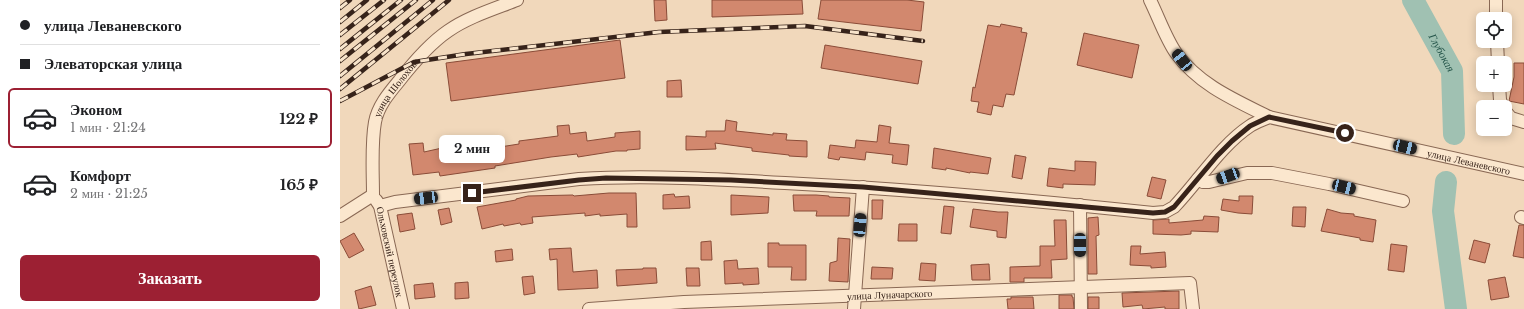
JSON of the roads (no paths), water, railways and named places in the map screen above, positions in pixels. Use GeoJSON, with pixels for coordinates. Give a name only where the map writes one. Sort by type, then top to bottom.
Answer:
{"type":"FeatureCollection","features":[{"type":"Feature","properties":{"kind":"street","name":"улица Шолохова"},"geometry":{"type":"LineString","coordinates":[[373,195],[375,122],[379,109],[388,95],[414,62],[432,43],[448,30],[517,0]]}},
{"type":"Feature","properties":{"kind":"street","name":"улица Леваневского"},"geometry":{"type":"LineString","coordinates":[[1150,0],[1175,51],[1189,69],[1205,82],[1269,117],[1524,174]]}},
{"type":"Feature","properties":{"kind":"street"},"geometry":{"type":"LineString","coordinates":[[1496,0],[1496,12]]}},
{"type":"Feature","properties":{"kind":"street"},"geometry":{"type":"LineString","coordinates":[[380,206],[402,201],[606,178],[731,180],[863,187],[1153,213],[1165,212],[1174,207],[1217,156],[1244,131],[1250,126],[1269,117]]}},
{"type":"Feature","properties":{"kind":"street"},"geometry":{"type":"LineString","coordinates":[[1512,117],[1524,122]]}},
{"type":"Feature","properties":{"kind":"street"},"geometry":{"type":"LineString","coordinates":[[1198,179],[1203,182],[1209,182],[1247,173],[1272,173],[1403,201]]}},
{"type":"Feature","properties":{"kind":"street"},"geometry":{"type":"LineString","coordinates":[[854,309],[863,187]]}},
{"type":"Feature","properties":{"kind":"street","name":"Ольховский переулок"},"geometry":{"type":"LineString","coordinates":[[373,195],[380,206],[403,309]]}},
{"type":"Feature","properties":{"kind":"street"},"geometry":{"type":"LineString","coordinates":[[340,216],[373,195]]}},
{"type":"Feature","properties":{"kind":"street"},"geometry":{"type":"LineString","coordinates":[[1080,206],[1081,309]]}},
{"type":"Feature","properties":{"kind":"street","name":"улица Луначарского"},"geometry":{"type":"LineString","coordinates":[[589,309],[684,302],[1190,284],[1193,309]]}},
{"type":"Feature","properties":{"kind":"waterway","name":"Глубокая"},"geometry":{"type":"LineString","coordinates":[[1413,0],[1452,71],[1454,134]]}},
{"type":"Feature","properties":{"kind":"waterway","name":"Глубокая"},"geometry":{"type":"LineString","coordinates":[[1446,182],[1443,211],[1456,309]]}},
{"type":"Feature","properties":{"kind":"railway"},"geometry":{"type":"LineString","coordinates":[[340,8],[350,0]]}},
{"type":"Feature","properties":{"kind":"railway"},"geometry":{"type":"LineString","coordinates":[[340,22],[367,0]]}},
{"type":"Feature","properties":{"kind":"railway"},"geometry":{"type":"LineString","coordinates":[[340,35],[384,0]]}},
{"type":"Feature","properties":{"kind":"railway"},"geometry":{"type":"LineString","coordinates":[[340,49],[401,0]]}},
{"type":"Feature","properties":{"kind":"railway"},"geometry":{"type":"LineString","coordinates":[[340,61],[416,0]]}},
{"type":"Feature","properties":{"kind":"railway"},"geometry":{"type":"LineString","coordinates":[[340,76],[433,0]]}},
{"type":"Feature","properties":{"kind":"railway"},"geometry":{"type":"LineString","coordinates":[[340,89],[449,0]]}},
{"type":"Feature","properties":{"kind":"railway"},"geometry":{"type":"LineString","coordinates":[[340,101],[414,62],[466,54],[659,32],[805,26],[923,41]]}}]}
